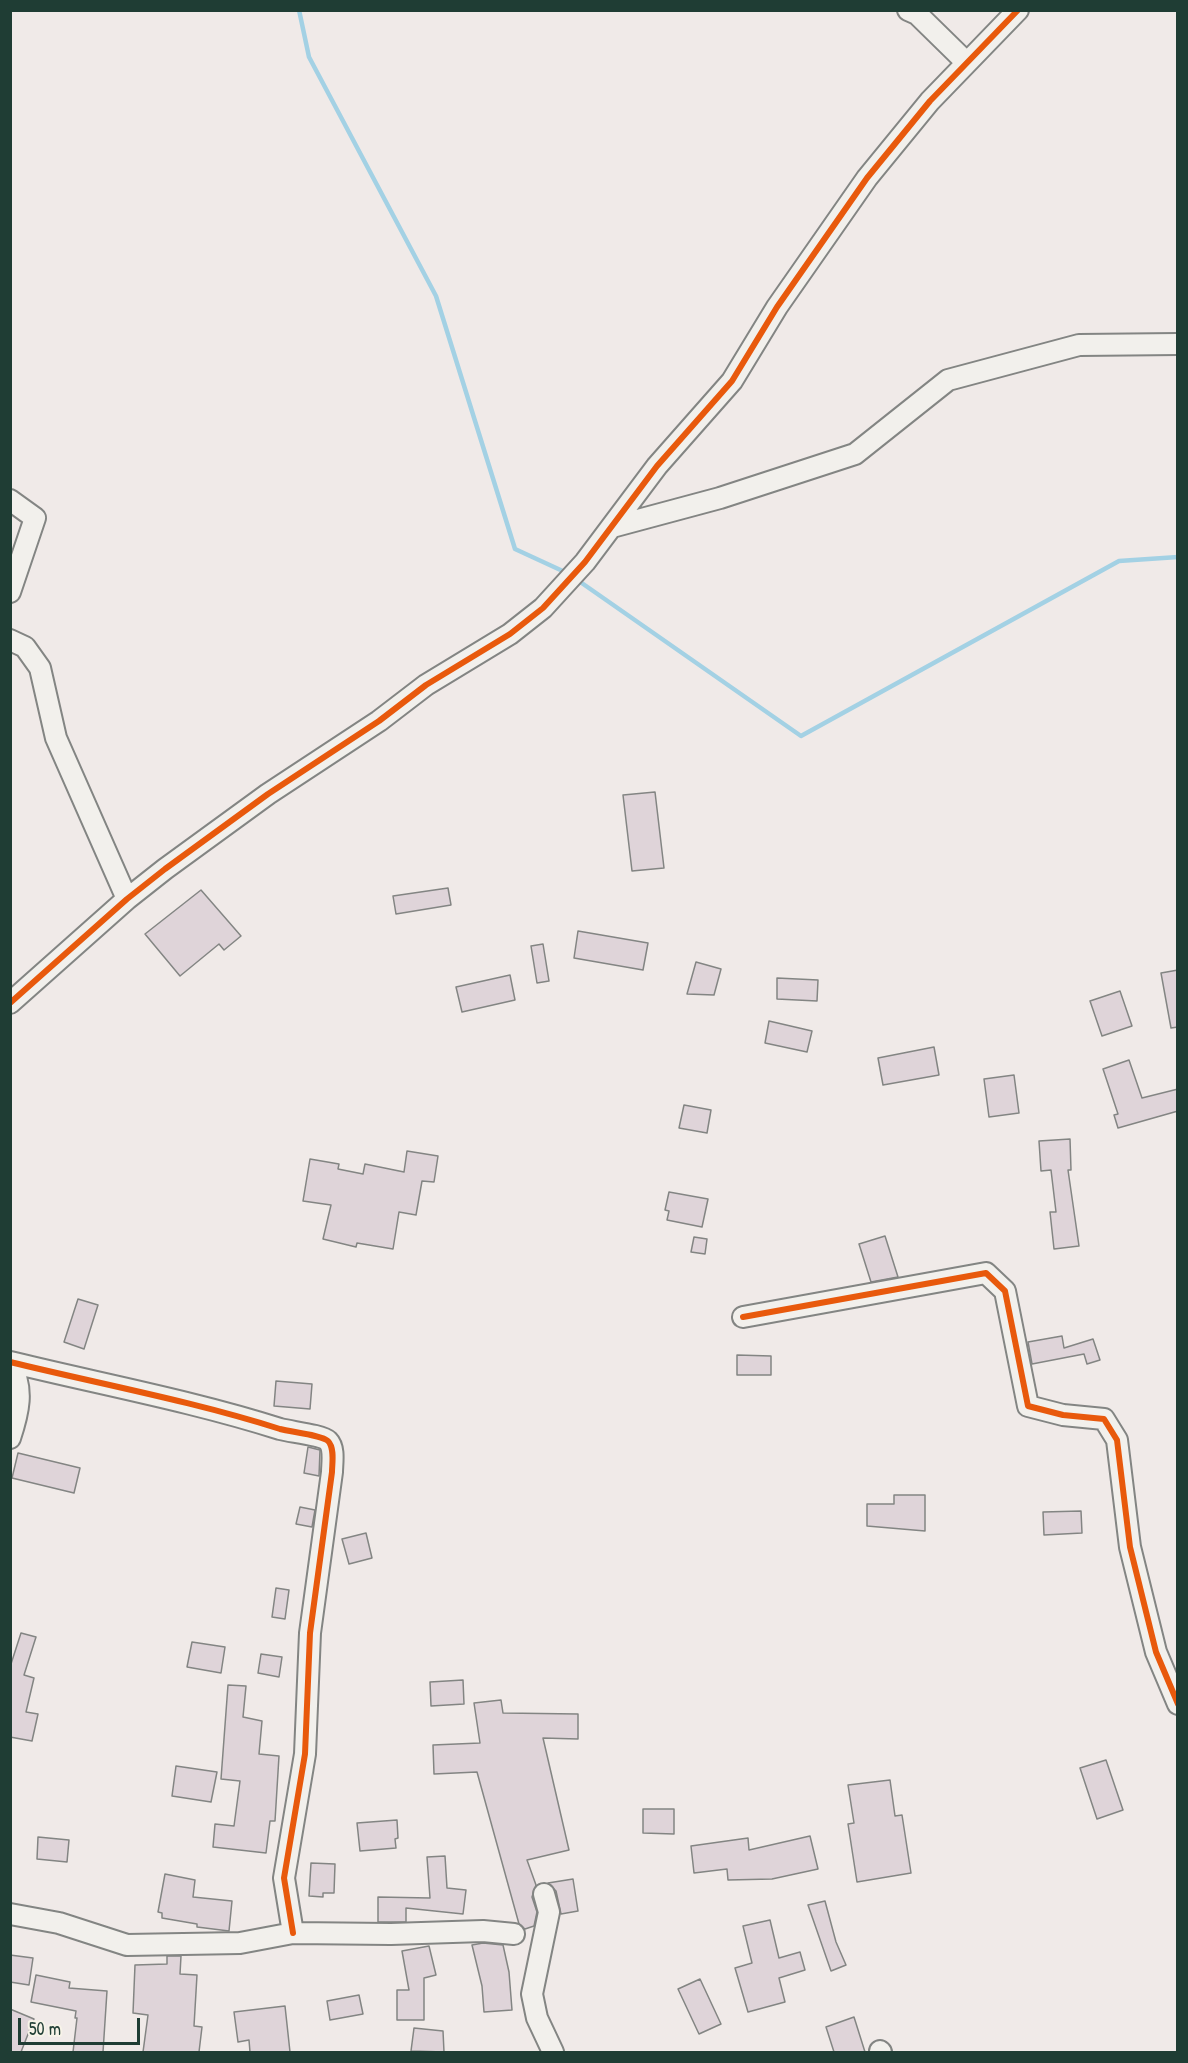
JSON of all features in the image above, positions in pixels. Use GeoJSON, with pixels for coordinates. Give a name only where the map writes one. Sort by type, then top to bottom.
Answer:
{"type":"FeatureCollection","features":[{"type":"Feature","properties":{"kind":"street"},"geometry":{"type":"LineString","coordinates":[[908,10],[917,14],[966,62]]}},
{"type":"Feature","properties":{"kind":"street"},"geometry":{"type":"LineString","coordinates":[[10,1003],[127,899],[268,794],[379,721],[426,685],[510,634],[543,608],[585,562],[657,466],[732,381],[777,307],[867,178],[930,101],[1018,10]]}},
{"type":"Feature","properties":{"kind":"street"},"geometry":{"type":"LineString","coordinates":[[612,527],[720,498],[855,454],[948,380],[1079,345],[1178,344]]}},
{"type":"Feature","properties":{"kind":"street"},"geometry":{"type":"LineString","coordinates":[[10,500],[35,518],[10,592]]}},
{"type":"Feature","properties":{"kind":"street"},"geometry":{"type":"LineString","coordinates":[[10,640],[25,647],[40,668],[56,738],[127,899]]}},
{"type":"Feature","properties":{"kind":"street"},"geometry":{"type":"LineString","coordinates":[[743,1317],[986,1273],[1005,1291],[1028,1406],[1063,1415],[1104,1419],[1117,1440],[1130,1547],[1156,1652],[1178,1704]]}},
{"type":"Feature","properties":{"kind":"street"},"geometry":{"type":"LineString","coordinates":[[10,1364],[19,1383],[18,1414],[10,1438]]}},
{"type":"Feature","properties":{"kind":"street"},"geometry":{"type":"LineString","coordinates":[[10,1364],[259,1422],[299,1435],[319,1436],[328,1441],[332,1447],[330,1495],[310,1633],[305,1754],[284,1878],[293,1933]]}},
{"type":"Feature","properties":{"kind":"street"},"geometry":{"type":"LineString","coordinates":[[544,1894],[549,1912],[532,1994],[537,2018],[553,2052]]}},
{"type":"Feature","properties":{"kind":"street"},"geometry":{"type":"LineString","coordinates":[[10,1914],[58,1923],[127,1945],[240,1943],[293,1933],[391,1934],[483,1931],[514,1934]]}},
{"type":"Feature","properties":{"kind":"building"},"geometry":{"type":"Polygon","coordinates":[[[655,792],[664,868],[632,871],[623,795],[655,792]]]}},
{"type":"Feature","properties":{"kind":"building"},"geometry":{"type":"Polygon","coordinates":[[[448,888],[451,905],[396,914],[393,896],[448,888]]]}},
{"type":"Feature","properties":{"kind":"building"},"geometry":{"type":"Polygon","coordinates":[[[201,890],[241,936],[224,950],[219,944],[180,976],[145,934],[201,890]]]}},
{"type":"Feature","properties":{"kind":"building"},"geometry":{"type":"Polygon","coordinates":[[[578,931],[648,943],[643,970],[574,958],[578,931]]]}},
{"type":"Feature","properties":{"kind":"building"},"geometry":{"type":"Polygon","coordinates":[[[543,944],[549,981],[537,983],[531,946],[543,944]]]}},
{"type":"Feature","properties":{"kind":"building"},"geometry":{"type":"Polygon","coordinates":[[[696,962],[721,969],[714,995],[687,994],[696,962]]]}},
{"type":"Feature","properties":{"kind":"building"},"geometry":{"type":"Polygon","coordinates":[[[1178,970],[1178,1027],[1171,1028],[1161,973],[1178,970]]]}},
{"type":"Feature","properties":{"kind":"building"},"geometry":{"type":"Polygon","coordinates":[[[510,975],[515,1000],[462,1012],[456,987],[510,975]]]}},
{"type":"Feature","properties":{"kind":"building"},"geometry":{"type":"Polygon","coordinates":[[[777,978],[818,980],[817,1001],[777,999],[777,978]]]}},
{"type":"Feature","properties":{"kind":"building"},"geometry":{"type":"Polygon","coordinates":[[[1120,991],[1132,1026],[1102,1036],[1090,1001],[1120,991]]]}},
{"type":"Feature","properties":{"kind":"building"},"geometry":{"type":"Polygon","coordinates":[[[769,1021],[812,1031],[807,1052],[765,1043],[769,1021]]]}},
{"type":"Feature","properties":{"kind":"building"},"geometry":{"type":"Polygon","coordinates":[[[934,1047],[939,1075],[883,1085],[878,1058],[934,1047]]]}},
{"type":"Feature","properties":{"kind":"building"},"geometry":{"type":"Polygon","coordinates":[[[1129,1060],[1142,1098],[1178,1089],[1178,1111],[1118,1128],[1114,1115],[1118,1114],[1103,1069],[1129,1060]]]}},
{"type":"Feature","properties":{"kind":"building"},"geometry":{"type":"Polygon","coordinates":[[[1014,1075],[1019,1113],[989,1117],[984,1079],[1014,1075]]]}},
{"type":"Feature","properties":{"kind":"building"},"geometry":{"type":"Polygon","coordinates":[[[684,1105],[711,1110],[707,1133],[679,1128],[684,1105]]]}},
{"type":"Feature","properties":{"kind":"building"},"geometry":{"type":"Polygon","coordinates":[[[1070,1139],[1071,1170],[1068,1170],[1079,1246],[1054,1249],[1050,1212],[1056,1212],[1051,1170],[1041,1171],[1039,1141],[1070,1139]]]}},
{"type":"Feature","properties":{"kind":"building"},"geometry":{"type":"Polygon","coordinates":[[[407,1151],[438,1156],[434,1182],[422,1181],[416,1215],[399,1212],[393,1249],[357,1243],[356,1247],[323,1239],[331,1205],[303,1201],[310,1159],[339,1164],[338,1169],[363,1174],[365,1164],[404,1172],[407,1151]]]}},
{"type":"Feature","properties":{"kind":"building"},"geometry":{"type":"Polygon","coordinates":[[[669,1192],[708,1199],[702,1227],[667,1220],[669,1211],[665,1210],[669,1192]]]}},
{"type":"Feature","properties":{"kind":"building"},"geometry":{"type":"Polygon","coordinates":[[[885,1236],[898,1277],[871,1282],[859,1244],[885,1236]]]}},
{"type":"Feature","properties":{"kind":"building"},"geometry":{"type":"Polygon","coordinates":[[[694,1237],[707,1239],[705,1254],[691,1252],[694,1237]]]}},
{"type":"Feature","properties":{"kind":"building"},"geometry":{"type":"Polygon","coordinates":[[[78,1299],[98,1305],[84,1349],[64,1342],[78,1299]]]}},
{"type":"Feature","properties":{"kind":"building"},"geometry":{"type":"Polygon","coordinates":[[[1062,1336],[1064,1348],[1093,1339],[1100,1360],[1087,1364],[1084,1354],[1032,1364],[1028,1342],[1062,1336]]]}},
{"type":"Feature","properties":{"kind":"building"},"geometry":{"type":"Polygon","coordinates":[[[737,1355],[771,1356],[771,1375],[737,1375],[737,1355]]]}},
{"type":"Feature","properties":{"kind":"building"},"geometry":{"type":"Polygon","coordinates":[[[276,1381],[312,1384],[310,1409],[274,1406],[276,1381]]]}},
{"type":"Feature","properties":{"kind":"building"},"geometry":{"type":"Polygon","coordinates":[[[308,1447],[320,1450],[319,1476],[304,1473],[308,1447]]]}},
{"type":"Feature","properties":{"kind":"building"},"geometry":{"type":"Polygon","coordinates":[[[18,1453],[80,1468],[74,1493],[12,1478],[18,1453]]]}},
{"type":"Feature","properties":{"kind":"building"},"geometry":{"type":"Polygon","coordinates":[[[894,1495],[925,1495],[925,1531],[867,1526],[867,1504],[894,1504],[894,1495]]]}},
{"type":"Feature","properties":{"kind":"building"},"geometry":{"type":"Polygon","coordinates":[[[300,1507],[315,1510],[312,1527],[296,1524],[300,1507]]]}},
{"type":"Feature","properties":{"kind":"building"},"geometry":{"type":"Polygon","coordinates":[[[1081,1511],[1082,1533],[1044,1535],[1043,1512],[1081,1511]]]}},
{"type":"Feature","properties":{"kind":"building"},"geometry":{"type":"Polygon","coordinates":[[[366,1533],[372,1558],[349,1564],[342,1539],[366,1533]]]}},
{"type":"Feature","properties":{"kind":"building"},"geometry":{"type":"Polygon","coordinates":[[[276,1588],[289,1590],[285,1619],[272,1617],[276,1588]]]}},
{"type":"Feature","properties":{"kind":"building"},"geometry":{"type":"Polygon","coordinates":[[[21,1633],[36,1637],[24,1675],[34,1678],[26,1712],[38,1714],[32,1741],[10,1737],[10,1667],[21,1633]]]}},
{"type":"Feature","properties":{"kind":"building"},"geometry":{"type":"Polygon","coordinates":[[[192,1642],[225,1647],[221,1673],[187,1667],[192,1642]]]}},
{"type":"Feature","properties":{"kind":"building"},"geometry":{"type":"Polygon","coordinates":[[[261,1654],[282,1657],[279,1677],[258,1673],[261,1654]]]}},
{"type":"Feature","properties":{"kind":"building"},"geometry":{"type":"Polygon","coordinates":[[[463,1680],[464,1704],[431,1706],[430,1682],[463,1680]]]}},
{"type":"Feature","properties":{"kind":"building"},"geometry":{"type":"Polygon","coordinates":[[[228,1685],[246,1686],[243,1717],[262,1721],[259,1754],[279,1756],[275,1821],[270,1821],[266,1853],[213,1847],[215,1824],[234,1826],[240,1781],[221,1779],[228,1685]]]}},
{"type":"Feature","properties":{"kind":"building"},"geometry":{"type":"Polygon","coordinates":[[[501,1700],[503,1713],[578,1714],[578,1739],[543,1738],[569,1850],[527,1860],[536,1885],[532,1897],[537,1912],[534,1926],[525,1929],[519,1924],[477,1772],[434,1774],[433,1745],[480,1743],[474,1703],[501,1700]]]}},
{"type":"Feature","properties":{"kind":"building"},"geometry":{"type":"Polygon","coordinates":[[[1106,1760],[1123,1810],[1097,1819],[1080,1768],[1106,1760]]]}},
{"type":"Feature","properties":{"kind":"building"},"geometry":{"type":"Polygon","coordinates":[[[176,1766],[217,1772],[211,1802],[172,1796],[176,1766]]]}},
{"type":"Feature","properties":{"kind":"building"},"geometry":{"type":"Polygon","coordinates":[[[890,1780],[895,1816],[902,1815],[911,1873],[857,1882],[848,1824],[854,1823],[848,1785],[890,1780]]]}},
{"type":"Feature","properties":{"kind":"building"},"geometry":{"type":"Polygon","coordinates":[[[643,1809],[674,1809],[674,1834],[643,1833],[643,1809]]]}},
{"type":"Feature","properties":{"kind":"building"},"geometry":{"type":"Polygon","coordinates":[[[397,1820],[396,1848],[360,1851],[357,1823],[397,1820]]]}},
{"type":"Feature","properties":{"kind":"building"},"geometry":{"type":"Polygon","coordinates":[[[810,1836],[818,1869],[772,1879],[728,1880],[727,1869],[694,1873],[691,1846],[748,1838],[749,1850],[810,1836]]]}},
{"type":"Feature","properties":{"kind":"building"},"geometry":{"type":"Polygon","coordinates":[[[38,1837],[69,1840],[67,1862],[37,1859],[38,1837]]]}},
{"type":"Feature","properties":{"kind":"building"},"geometry":{"type":"Polygon","coordinates":[[[445,1856],[447,1888],[466,1890],[463,1914],[406,1908],[406,1922],[378,1922],[378,1897],[430,1898],[427,1857],[445,1856]]]}},
{"type":"Feature","properties":{"kind":"building"},"geometry":{"type":"Polygon","coordinates":[[[311,1863],[335,1864],[334,1893],[323,1893],[323,1897],[309,1896],[311,1863]]]}},
{"type":"Feature","properties":{"kind":"building"},"geometry":{"type":"Polygon","coordinates":[[[165,1874],[195,1880],[193,1897],[232,1901],[229,1931],[197,1927],[197,1924],[162,1918],[162,1913],[158,1912],[165,1874]]]}},
{"type":"Feature","properties":{"kind":"building"},"geometry":{"type":"Polygon","coordinates":[[[573,1879],[578,1911],[561,1914],[556,1891],[548,1883],[573,1879]]]}},
{"type":"Feature","properties":{"kind":"building"},"geometry":{"type":"Polygon","coordinates":[[[825,1901],[836,1942],[846,1965],[831,1971],[808,1905],[825,1901]]]}},
{"type":"Feature","properties":{"kind":"building"},"geometry":{"type":"Polygon","coordinates":[[[770,1920],[779,1958],[800,1952],[805,1970],[779,1978],[785,2002],[748,2012],[735,1968],[752,1963],[743,1926],[770,1920]]]}},
{"type":"Feature","properties":{"kind":"building"},"geometry":{"type":"Polygon","coordinates":[[[483,1943],[503,1945],[509,1972],[512,2010],[484,2012],[482,1986],[472,1945],[483,1943]]]}},
{"type":"Feature","properties":{"kind":"building"},"geometry":{"type":"Polygon","coordinates":[[[429,1946],[436,1975],[424,1978],[424,2020],[397,2020],[397,1990],[409,1990],[402,1951],[429,1946]]]}},
{"type":"Feature","properties":{"kind":"building"},"geometry":{"type":"Polygon","coordinates":[[[10,1955],[33,1958],[29,1985],[10,1982],[10,1955]]]}},
{"type":"Feature","properties":{"kind":"building"},"geometry":{"type":"Polygon","coordinates":[[[167,1956],[181,1956],[180,1974],[197,1975],[194,2026],[202,2027],[199,2052],[143,2052],[148,2015],[133,2013],[135,1965],[167,1964],[167,1956]]]}},
{"type":"Feature","properties":{"kind":"building"},"geometry":{"type":"Polygon","coordinates":[[[36,1975],[70,1982],[69,1988],[107,1991],[103,2052],[73,2052],[76,2011],[31,2002],[36,1975]]]}},
{"type":"Feature","properties":{"kind":"building"},"geometry":{"type":"Polygon","coordinates":[[[700,1979],[721,2024],[699,2034],[678,1989],[700,1979]]]}},
{"type":"Feature","properties":{"kind":"building"},"geometry":{"type":"Polygon","coordinates":[[[359,1995],[363,2014],[330,2020],[327,2001],[359,1995]]]}},
{"type":"Feature","properties":{"kind":"building"},"geometry":{"type":"Polygon","coordinates":[[[285,2006],[290,2052],[250,2052],[249,2040],[238,2042],[234,2012],[285,2006]]]}},
{"type":"Feature","properties":{"kind":"building"},"geometry":{"type":"Polygon","coordinates":[[[10,2009],[34,2019],[21,2052],[10,2052],[10,2009]]]}},
{"type":"Feature","properties":{"kind":"building"},"geometry":{"type":"Polygon","coordinates":[[[854,2017],[865,2052],[834,2052],[826,2027],[854,2017]]]}},
{"type":"Feature","properties":{"kind":"building"},"geometry":{"type":"Polygon","coordinates":[[[414,2028],[443,2031],[444,2052],[411,2051],[414,2028]]]}},
{"type":"Feature","properties":{"kind":"waterway"},"geometry":{"type":"LineString","coordinates":[[299,10],[309,57],[436,296],[515,549],[567,573]]}},
{"type":"Feature","properties":{"kind":"waterway"},"geometry":{"type":"LineString","coordinates":[[576,579],[801,736],[1119,561],[1178,557]]}},
{"type":"Feature","properties":{"kind":"cycle path"},"geometry":{"type":"LineString","coordinates":[[10,1003],[127,899],[165,869],[268,794],[379,721],[426,685],[510,634],[543,608],[585,562],[657,466],[732,381],[777,307],[867,178],[930,101],[1018,10]]}},
{"type":"Feature","properties":{"kind":"cycle path"},"geometry":{"type":"LineString","coordinates":[[743,1317],[986,1273],[1005,1291],[1028,1406],[1063,1415],[1104,1419],[1117,1440],[1130,1547],[1156,1652],[1178,1704]]}},
{"type":"Feature","properties":{"kind":"cycle path"},"geometry":{"type":"LineString","coordinates":[[10,1362],[180,1401],[280,1429],[313,1435],[328,1441],[332,1448],[332,1472],[310,1633],[305,1754],[284,1878],[293,1933]]}}]}
